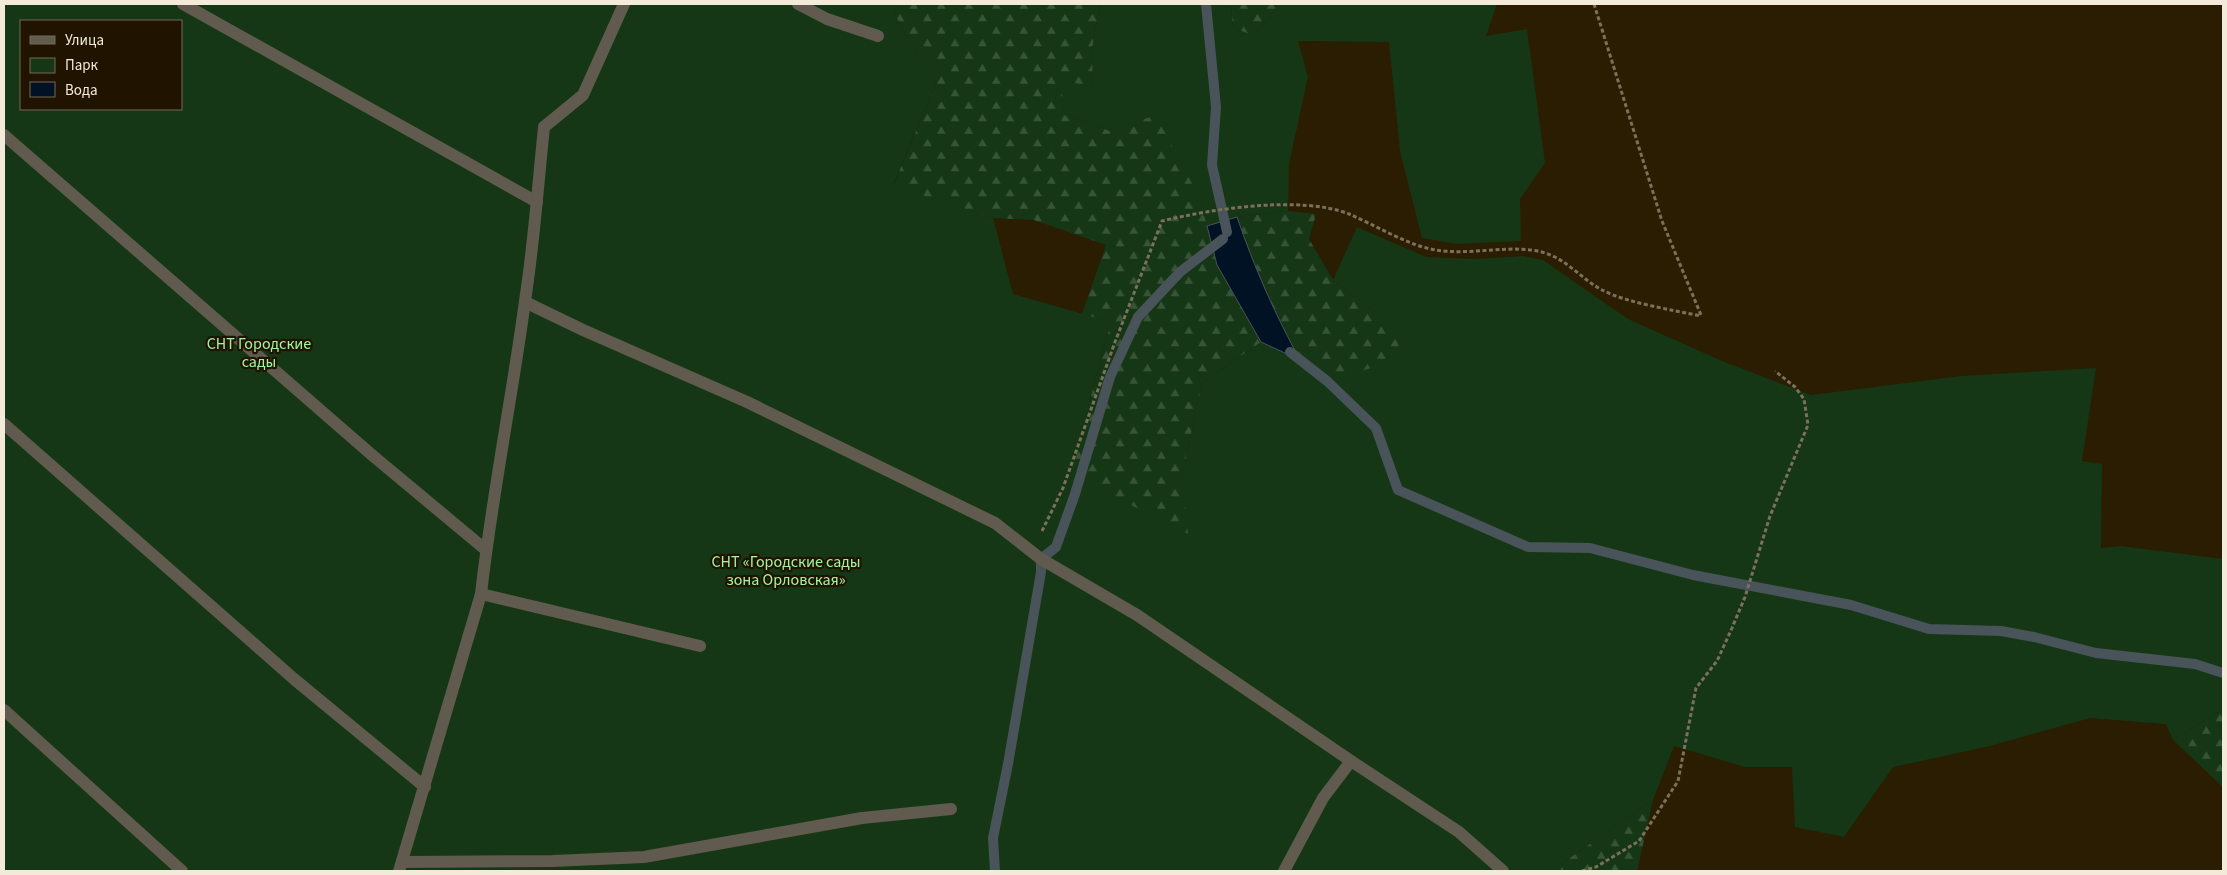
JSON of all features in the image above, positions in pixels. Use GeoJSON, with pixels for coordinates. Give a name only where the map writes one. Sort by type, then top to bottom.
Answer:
{"type":"FeatureCollection","features":[{"type":"Feature","properties":{"kind":"street"},"geometry":{"type":"LineString","coordinates":[[183,4],[537,202]]}},
{"type":"Feature","properties":{"kind":"street"},"geometry":{"type":"LineString","coordinates":[[624,4],[583,95],[544,127],[525,302],[486,550],[481,594],[401,867],[644,857],[862,818],[951,809]]}},
{"type":"Feature","properties":{"kind":"street"},"geometry":{"type":"LineString","coordinates":[[798,4],[827,19],[878,36]]}},
{"type":"Feature","properties":{"kind":"street"},"geometry":{"type":"LineString","coordinates":[[4,134],[372,455],[486,550]]}},
{"type":"Feature","properties":{"kind":"street"},"geometry":{"type":"LineString","coordinates":[[525,302],[582,330],[747,402],[995,523],[1032,552],[1137,615],[1459,832],[1503,871]]}},
{"type":"Feature","properties":{"kind":"street"},"geometry":{"type":"LineString","coordinates":[[4,424],[294,679],[424,787]]}},
{"type":"Feature","properties":{"kind":"street"},"geometry":{"type":"LineString","coordinates":[[481,594],[700,646]]}},
{"type":"Feature","properties":{"kind":"street"},"geometry":{"type":"LineString","coordinates":[[4,710],[182,871]]}},
{"type":"Feature","properties":{"kind":"street"},"geometry":{"type":"LineString","coordinates":[[1284,871],[1323,798],[1351,761]]}},
{"type":"Feature","properties":{"kind":"path"},"geometry":{"type":"LineString","coordinates":[[1032,552],[1063,488],[1115,342],[1162,221],[1204,210],[1278,206],[1316,207],[1347,213],[1435,250],[1479,252],[1526,249],[1547,253],[1603,290],[1656,307],[1701,316],[1662,221],[1594,4]]}},
{"type":"Feature","properties":{"kind":"path"},"geometry":{"type":"LineString","coordinates":[[1582,871],[1596,867],[1640,841],[1678,781],[1696,688],[1717,662],[1745,597],[1770,516],[1808,425],[1804,399],[1795,387],[1775,371]]}},
{"type":"Feature","properties":{"kind":"green space"},"geometry":{"type":"Polygon","coordinates":[[[4,4],[898,4],[894,13],[920,60],[941,72],[893,185],[993,218],[1013,294],[1111,322],[1088,406],[1187,534],[1182,476],[1202,383],[1270,336],[1327,381],[1381,317],[1333,280],[1357,227],[1426,257],[1475,259],[1523,256],[1543,260],[1628,319],[1722,361],[1811,395],[1961,376],[2096,368],[2082,461],[2102,464],[2101,548],[2121,546],[2223,559],[2223,709],[2173,740],[2166,724],[2090,718],[1990,746],[1893,767],[1844,837],[1795,827],[1792,767],[1745,767],[1674,746],[1653,800],[1564,862],[1560,871],[4,871],[4,4]]]}},
{"type":"Feature","properties":{"kind":"green space"},"geometry":{"type":"Polygon","coordinates":[[[898,4],[1100,4],[1092,49],[1093,87],[1061,80],[1064,115],[1110,131],[1156,115],[1201,201],[1217,265],[1261,342],[1202,383],[1182,476],[1188,534],[1070,474],[1111,322],[1082,314],[1106,245],[1034,220],[993,218],[893,186],[941,72],[920,60],[894,13],[898,4]]]}},
{"type":"Feature","properties":{"kind":"green space"},"geometry":{"type":"Polygon","coordinates":[[[1100,4],[1231,4],[1233,28],[1255,36],[1279,4],[1497,4],[1486,36],[1527,29],[1545,163],[1520,199],[1521,241],[1456,244],[1422,238],[1400,151],[1389,42],[1298,41],[1308,77],[1289,164],[1288,211],[1237,217],[1207,226],[1201,201],[1110,131],[1064,115],[1060,79],[1093,87],[1092,49],[1100,4]]]}},
{"type":"Feature","properties":{"kind":"green space"},"geometry":{"type":"Polygon","coordinates":[[[1231,4],[1279,4],[1255,36],[1233,28],[1231,4]]]}},
{"type":"Feature","properties":{"kind":"green space"},"geometry":{"type":"Polygon","coordinates":[[[1288,211],[1316,214],[1309,239],[1333,280],[1381,317],[1400,339],[1395,361],[1327,381],[1300,360],[1275,313],[1249,254],[1237,217],[1288,211]]]}},
{"type":"Feature","properties":{"kind":"green space"},"geometry":{"type":"Polygon","coordinates":[[[2223,709],[2223,787],[2173,740],[2223,709]]]}},
{"type":"Feature","properties":{"kind":"green space"},"geometry":{"type":"Polygon","coordinates":[[[1653,800],[1637,871],[1560,871],[1564,862],[1653,800]]]}},
{"type":"Feature","properties":{"kind":"water"},"geometry":{"type":"Polygon","coordinates":[[[1237,217],[1250,254],[1300,360],[1261,342],[1217,265],[1207,226],[1237,217]]]}},
{"type":"Feature","properties":{"kind":"waterway"},"geometry":{"type":"LineString","coordinates":[[1206,4],[1216,107],[1212,165],[1227,232]]}},
{"type":"Feature","properties":{"kind":"waterway"},"geometry":{"type":"LineString","coordinates":[[995,871],[993,838],[1008,764],[1041,572],[1041,559],[1056,547],[1075,494],[1110,377],[1138,317],[1180,272],[1223,239]]}},
{"type":"Feature","properties":{"kind":"waterway"},"geometry":{"type":"LineString","coordinates":[[1290,352],[1327,381],[1376,428],[1398,490],[1528,547],[1590,548],[1693,575],[1851,605],[1929,629],[2001,631],[2034,637],[2096,653],[2195,664],[2223,673]]}},
{"type":"Feature","properties":{"kind":"park label","name":"СНТ Городские сады"},"geometry":{"type":"Point","coordinates":[259,352]}},
{"type":"Feature","properties":{"kind":"park label","name":"СНТ «Городские сады зона Орловская»"},"geometry":{"type":"Point","coordinates":[786,570]}}]}
